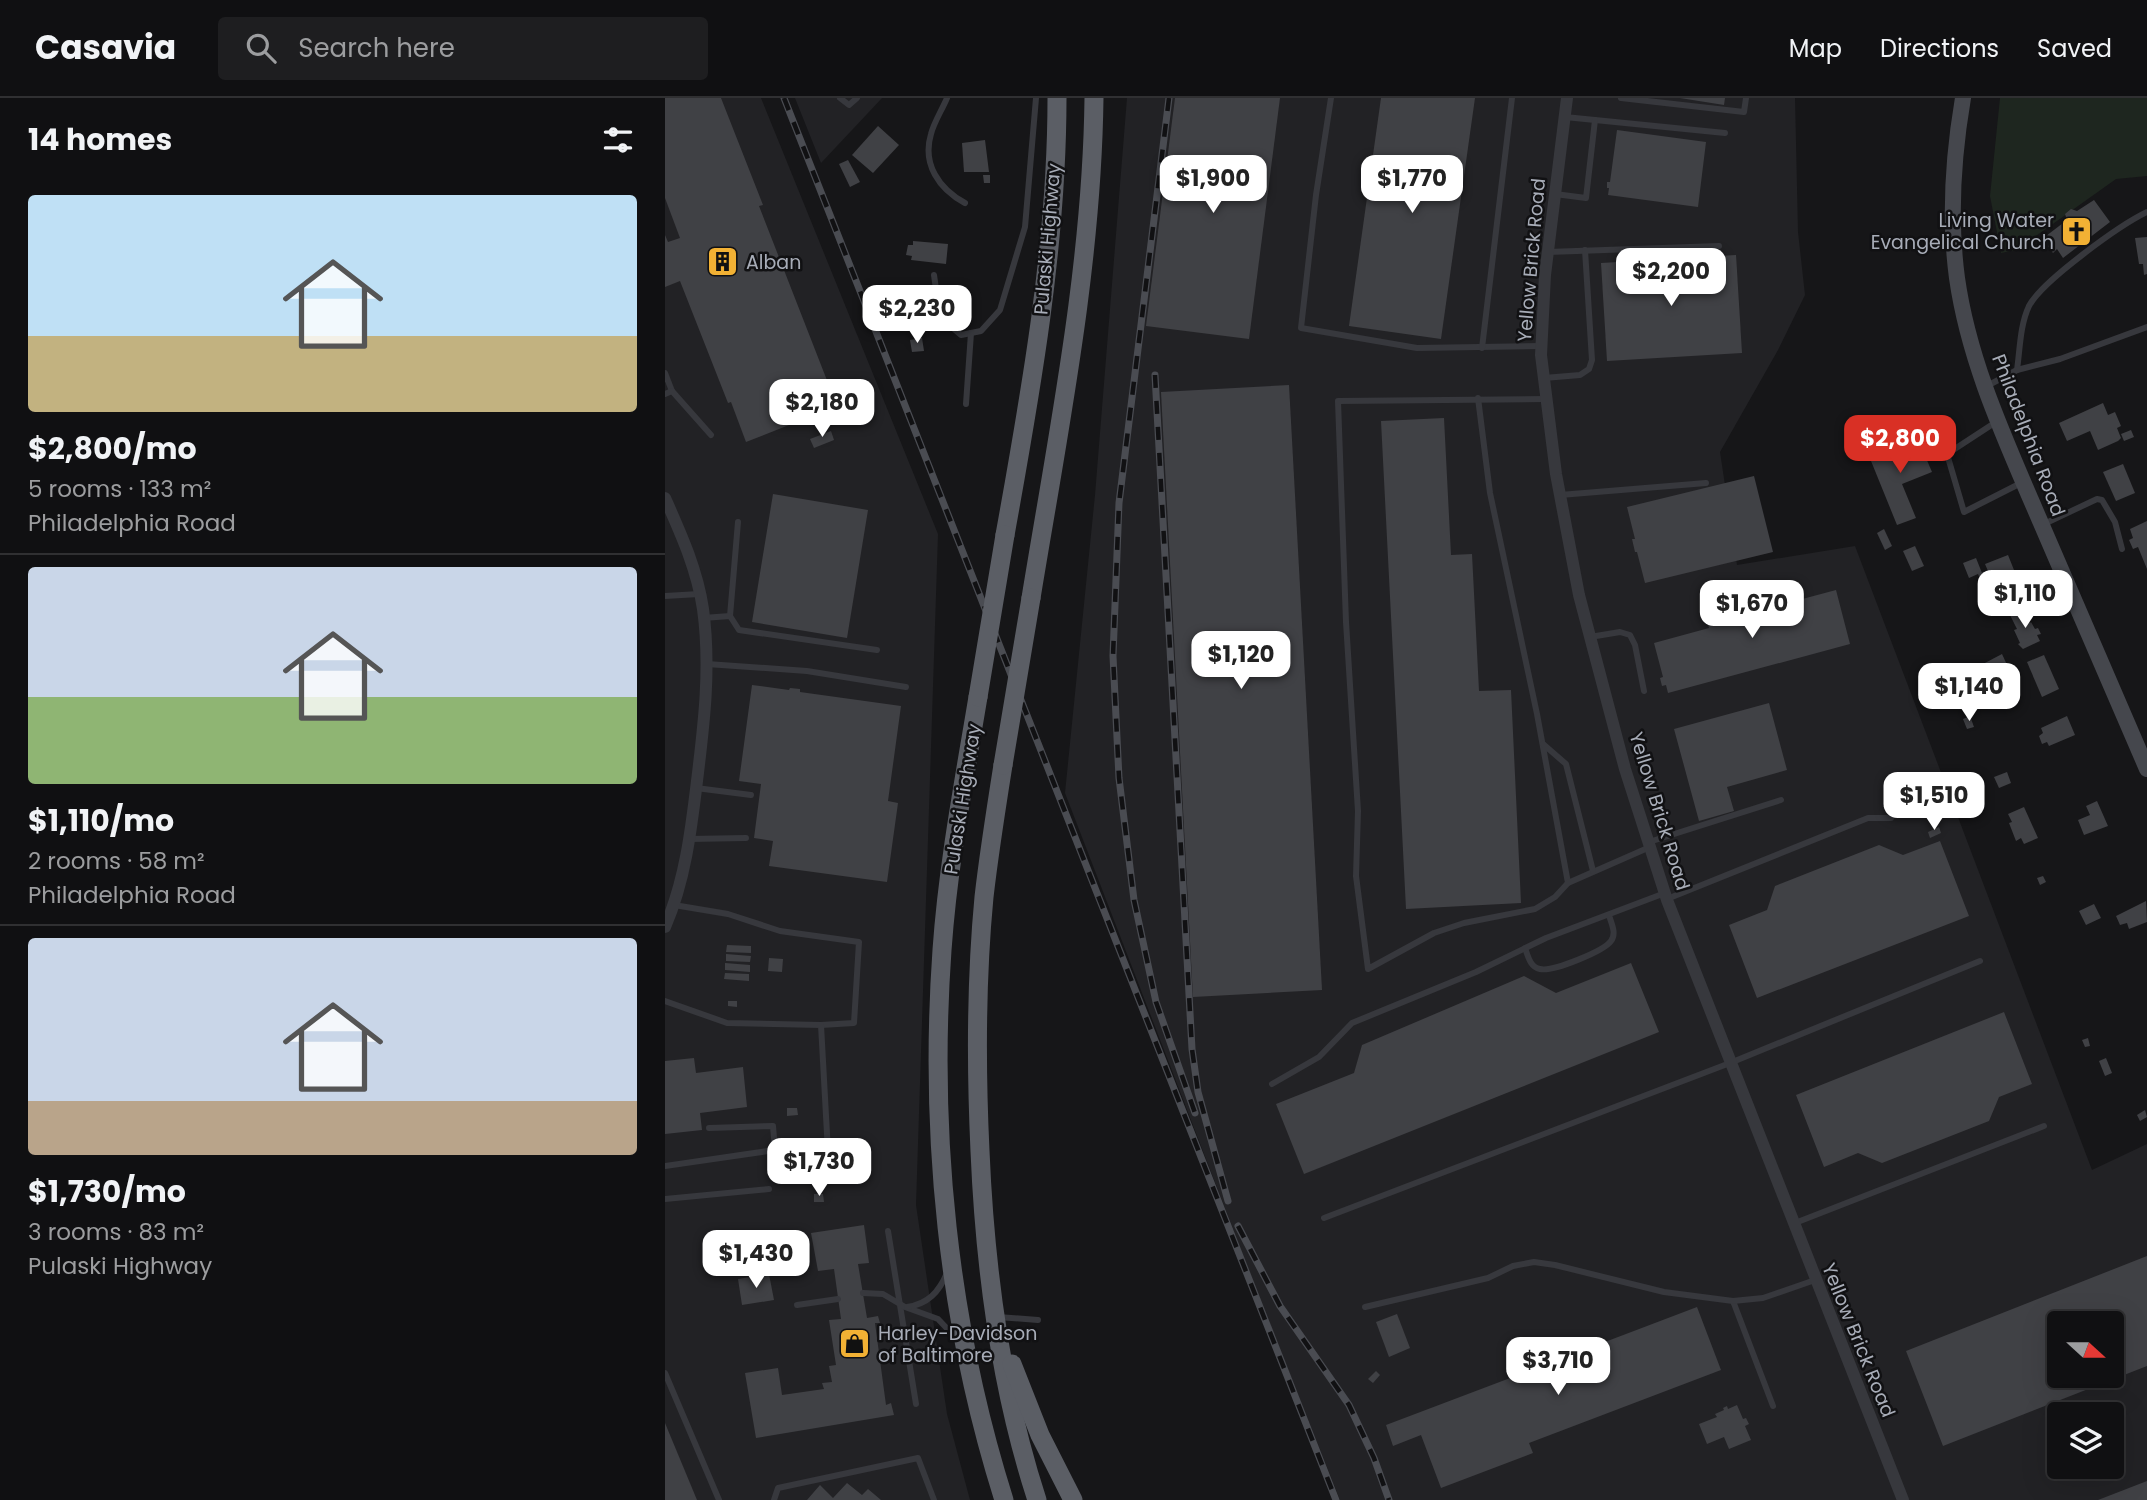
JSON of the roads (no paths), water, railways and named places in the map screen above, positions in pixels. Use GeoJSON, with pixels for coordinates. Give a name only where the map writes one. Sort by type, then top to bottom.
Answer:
{"type":"FeatureCollection","features":[{"type":"Feature","properties":{"kind":"highway","name":"Pulaski Highway"},"geometry":{"type":"LineString","coordinates":[[1004,1500],[966,1351],[951,1260],[941,1164],[939,1024],[942,948],[950,874],[1020,452],[1046,274],[1053,199],[1057,98]]}},
{"type":"Feature","properties":{"kind":"highway","name":"Pulaski Highway"},"geometry":{"type":"LineString","coordinates":[[1037,1500],[1019,1439],[993,1312],[980,1167],[977,1026],[985,894],[1003,765],[1059,427],[1085,240],[1094,98]]}},
{"type":"Feature","properties":{"kind":"highway"},"geometry":{"type":"LineString","coordinates":[[959,1310],[993,1312],[1040,1435],[1073,1500]]}},
{"type":"Feature","properties":{"kind":"main road","name":"Philadelphia Road"},"geometry":{"type":"LineString","coordinates":[[1963,98],[1953,165],[1953,218],[1956,265],[1965,322],[1997,421],[2147,769]]}},
{"type":"Feature","properties":{"kind":"street","name":"Yellow Brick Road"},"geometry":{"type":"LineString","coordinates":[[1567,98],[1548,252],[1542,345],[1546,399],[1560,495],[1579,595],[1625,769],[1666,896],[1903,1500]]}},
{"type":"Feature","properties":{"kind":"street"},"geometry":{"type":"LineString","coordinates":[[665,498],[687,546],[699,594],[707,664],[706,699],[689,839],[674,905],[665,927]]}},
{"type":"Feature","properties":{"kind":"lane"},"geometry":{"type":"LineString","coordinates":[[840,98],[849,105],[857,98]]}},
{"type":"Feature","properties":{"kind":"lane"},"geometry":{"type":"LineString","coordinates":[[947,98],[930,136],[930,170],[951,195],[965,202]]}},
{"type":"Feature","properties":{"kind":"lane"},"geometry":{"type":"LineString","coordinates":[[934,275],[940,317],[961,335],[981,331],[1000,310],[1025,227],[1035,98]]}},
{"type":"Feature","properties":{"kind":"lane"},"geometry":{"type":"LineString","coordinates":[[1331,98],[1316,195],[1301,328],[1417,348],[1542,345]]}},
{"type":"Feature","properties":{"kind":"lane"},"geometry":{"type":"LineString","coordinates":[[1482,348],[1512,98]]}},
{"type":"Feature","properties":{"kind":"lane"},"geometry":{"type":"LineString","coordinates":[[1621,98],[1744,112],[1746,98]]}},
{"type":"Feature","properties":{"kind":"lane"},"geometry":{"type":"LineString","coordinates":[[1565,117],[1725,133]]}},
{"type":"Feature","properties":{"kind":"lane"},"geometry":{"type":"LineString","coordinates":[[1555,194],[1586,198],[1595,120]]}},
{"type":"Feature","properties":{"kind":"lane"},"geometry":{"type":"LineString","coordinates":[[2017,370],[2023,322],[2036,295],[2106,238],[2132,219],[2147,212]]}},
{"type":"Feature","properties":{"kind":"lane"},"geometry":{"type":"LineString","coordinates":[[1548,252],[1719,246]]}},
{"type":"Feature","properties":{"kind":"lane"},"geometry":{"type":"LineString","coordinates":[[1544,378],[1580,375],[1589,369],[1592,360],[1585,250]]}},
{"type":"Feature","properties":{"kind":"lane"},"geometry":{"type":"LineString","coordinates":[[1985,387],[2017,370],[2060,359],[2147,327]]}},
{"type":"Feature","properties":{"kind":"lane"},"geometry":{"type":"LineString","coordinates":[[966,404],[971,333]]}},
{"type":"Feature","properties":{"kind":"lane"},"geometry":{"type":"LineString","coordinates":[[665,373],[669,393],[711,435]]}},
{"type":"Feature","properties":{"kind":"lane"},"geometry":{"type":"LineString","coordinates":[[1478,398],[1490,493],[1543,744],[1567,883]]}},
{"type":"Feature","properties":{"kind":"lane"},"geometry":{"type":"LineString","coordinates":[[1546,399],[1338,401],[1346,622],[1358,811],[1356,876],[1368,969],[1434,933],[1464,923],[1535,909],[1555,897],[1567,883],[1649,845],[1781,800]]}},
{"type":"Feature","properties":{"kind":"lane"},"geometry":{"type":"LineString","coordinates":[[1997,421],[1947,454],[1964,512],[2023,482]]}},
{"type":"Feature","properties":{"kind":"lane"},"geometry":{"type":"LineString","coordinates":[[1560,495],[1706,482]]}},
{"type":"Feature","properties":{"kind":"lane"},"geometry":{"type":"LineString","coordinates":[[2041,525],[2097,499],[2102,500],[2115,522],[2122,549]]}},
{"type":"Feature","properties":{"kind":"lane"},"geometry":{"type":"LineString","coordinates":[[739,522],[730,616],[739,630],[877,650]]}},
{"type":"Feature","properties":{"kind":"lane"},"geometry":{"type":"LineString","coordinates":[[665,596],[699,594]]}},
{"type":"Feature","properties":{"kind":"lane"},"geometry":{"type":"LineString","coordinates":[[703,618],[730,616]]}},
{"type":"Feature","properties":{"kind":"lane"},"geometry":{"type":"LineString","coordinates":[[1590,637],[1620,632],[1630,635],[1635,645],[1644,691]]}},
{"type":"Feature","properties":{"kind":"lane"},"geometry":{"type":"LineString","coordinates":[[707,664],[807,671],[907,687]]}},
{"type":"Feature","properties":{"kind":"lane"},"geometry":{"type":"LineString","coordinates":[[1543,744],[1566,764],[1593,871]]}},
{"type":"Feature","properties":{"kind":"lane"},"geometry":{"type":"LineString","coordinates":[[696,788],[751,795]]}},
{"type":"Feature","properties":{"kind":"lane"},"geometry":{"type":"LineString","coordinates":[[1272,1084],[1319,1057],[1352,1023],[1476,972],[1525,948],[1868,818],[1891,818]]}},
{"type":"Feature","properties":{"kind":"lane"},"geometry":{"type":"LineString","coordinates":[[689,839],[746,838]]}},
{"type":"Feature","properties":{"kind":"lane"},"geometry":{"type":"LineString","coordinates":[[665,1001],[727,1023],[854,1023],[859,942],[780,931],[728,914],[674,905]]}},
{"type":"Feature","properties":{"kind":"lane"},"geometry":{"type":"LineString","coordinates":[[1525,948],[1532,965],[1541,970],[1582,958],[1609,944],[1613,939],[1609,915]]}},
{"type":"Feature","properties":{"kind":"lane"},"geometry":{"type":"LineString","coordinates":[[1324,1218],[1730,1063],[1980,961]]}},
{"type":"Feature","properties":{"kind":"lane"},"geometry":{"type":"LineString","coordinates":[[799,1172],[828,1152],[821,1025]]}},
{"type":"Feature","properties":{"kind":"lane"},"geometry":{"type":"LineString","coordinates":[[665,1166],[775,1150],[773,1126],[709,1128]]}},
{"type":"Feature","properties":{"kind":"lane"},"geometry":{"type":"LineString","coordinates":[[1793,1224],[2044,1126]]}},
{"type":"Feature","properties":{"kind":"lane"},"geometry":{"type":"LineString","coordinates":[[665,1199],[769,1189]]}},
{"type":"Feature","properties":{"kind":"lane"},"geometry":{"type":"LineString","coordinates":[[888,1231],[903,1306],[916,1404]]}},
{"type":"Feature","properties":{"kind":"lane"},"geometry":{"type":"LineString","coordinates":[[903,1306],[924,1302],[935,1294],[951,1260]]}},
{"type":"Feature","properties":{"kind":"lane"},"geometry":{"type":"LineString","coordinates":[[1365,1307],[1488,1278],[1513,1266],[1534,1262],[1664,1292],[1733,1301],[1763,1298],[1815,1280]]}},
{"type":"Feature","properties":{"kind":"lane"},"geometry":{"type":"LineString","coordinates":[[863,1293],[883,1294],[903,1306],[938,1320],[951,1331],[966,1351]]}},
{"type":"Feature","properties":{"kind":"lane"},"geometry":{"type":"LineString","coordinates":[[797,1305],[838,1298]]}},
{"type":"Feature","properties":{"kind":"lane"},"geometry":{"type":"LineString","coordinates":[[1733,1301],[1773,1406]]}},
{"type":"Feature","properties":{"kind":"lane"},"geometry":{"type":"LineString","coordinates":[[993,1312],[1038,1320]]}},
{"type":"Feature","properties":{"kind":"lane"},"geometry":{"type":"LineString","coordinates":[[665,1373],[719,1500]]}},
{"type":"Feature","properties":{"kind":"lane"},"geometry":{"type":"LineString","coordinates":[[774,1500],[778,1488],[918,1458],[934,1500]]}},
{"type":"Feature","properties":{"kind":"railway"},"geometry":{"type":"LineString","coordinates":[[784,98],[1336,1500]]}},
{"type":"Feature","properties":{"kind":"railway"},"geometry":{"type":"LineString","coordinates":[[1169,98],[1119,503],[1113,656],[1119,778],[1134,900],[1156,1002],[1195,1113]]}},
{"type":"Feature","properties":{"kind":"railway"},"geometry":{"type":"LineString","coordinates":[[1155,375],[1192,1049],[1198,1092],[1228,1201]]}},
{"type":"Feature","properties":{"kind":"railway"},"geometry":{"type":"LineString","coordinates":[[1238,1226],[1280,1306],[1349,1405],[1374,1458],[1389,1500]]}},
{"type":"Feature","properties":{"kind":"place","name":"Living Water Evangelical Church"},"geometry":{"type":"Point","coordinates":[2077,231]}},
{"type":"Feature","properties":{"kind":"place","name":"Alban"},"geometry":{"type":"Point","coordinates":[723,262]}},
{"type":"Feature","properties":{"kind":"place","name":"Harley-Davidson of Baltimore"},"geometry":{"type":"Point","coordinates":[855,1344]}}]}
